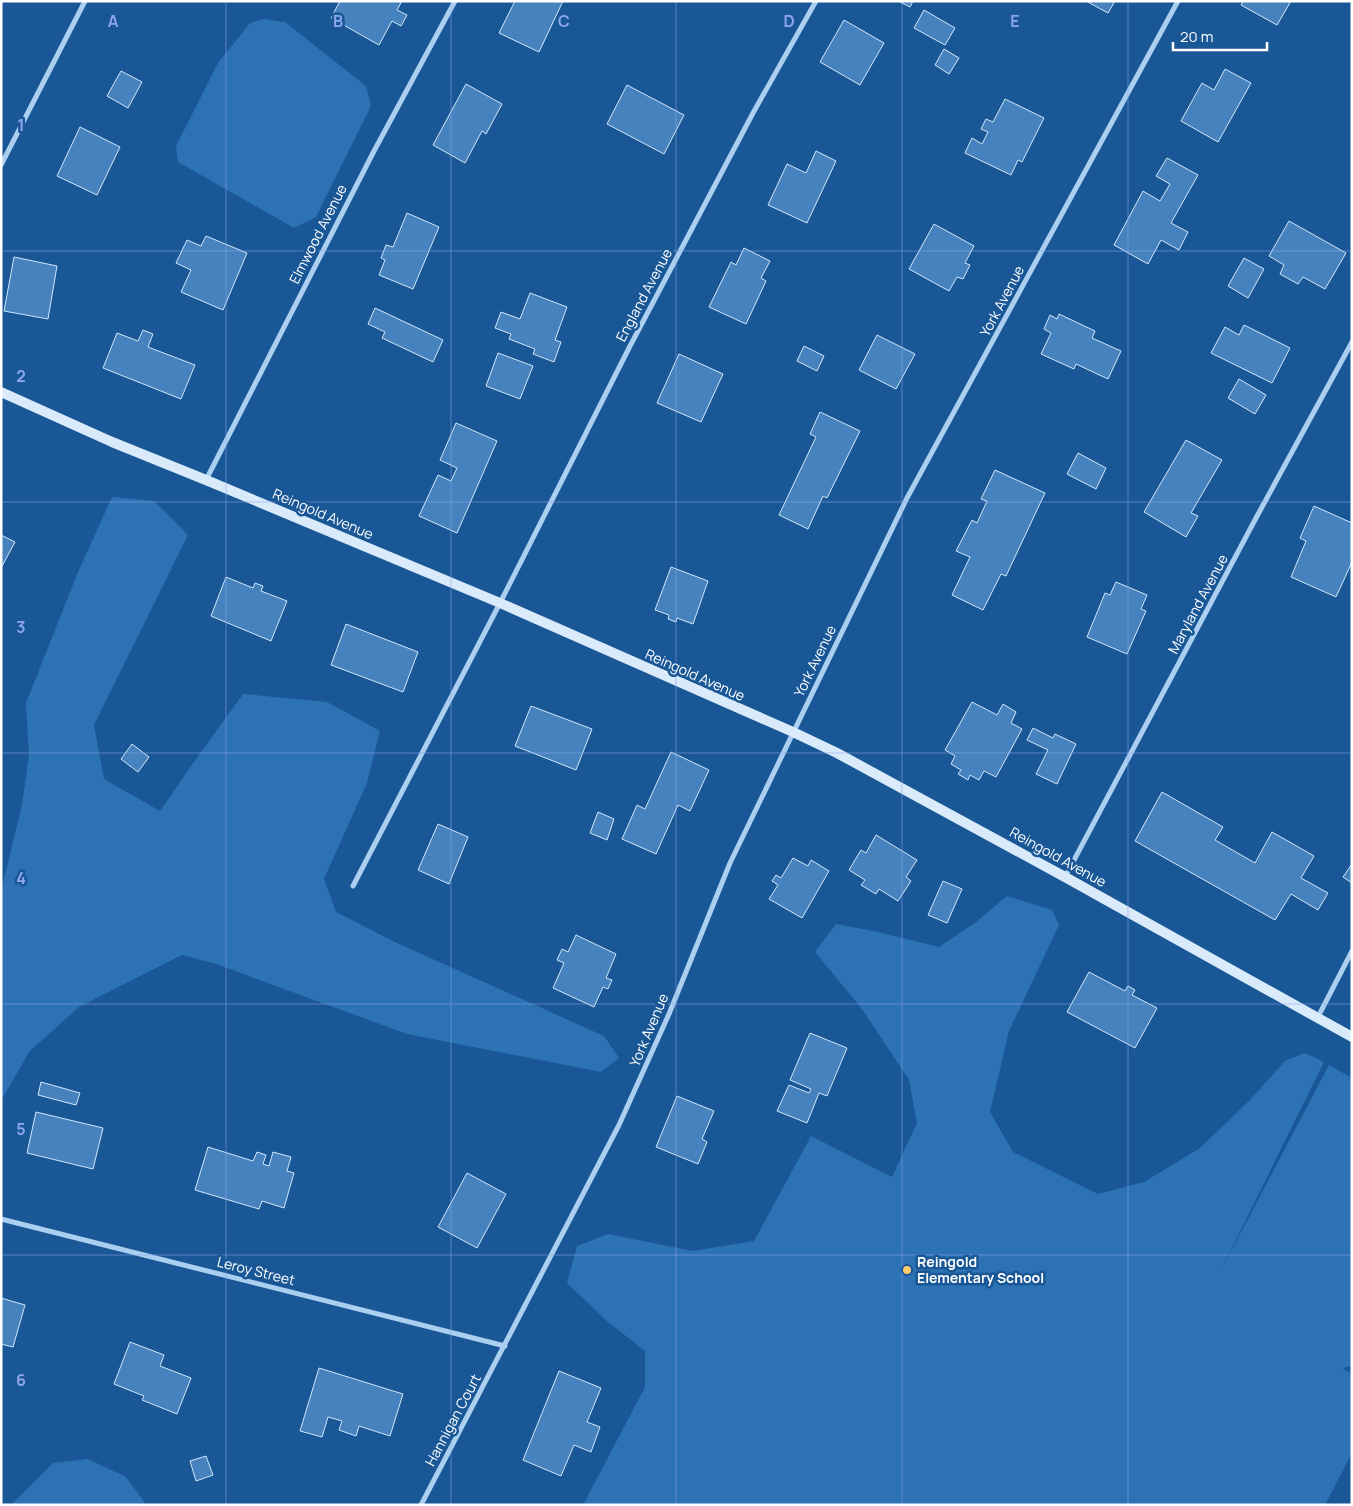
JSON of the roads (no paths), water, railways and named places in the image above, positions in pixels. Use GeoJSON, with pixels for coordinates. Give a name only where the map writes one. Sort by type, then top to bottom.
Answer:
{"type":"FeatureCollection","features":[{"type":"Feature","properties":{"kind":"street"},"geometry":{"type":"LineString","coordinates":[[1,165],[85,1]]}},
{"type":"Feature","properties":{"kind":"street","name":"Elmwood Avenue"},"geometry":{"type":"LineString","coordinates":[[206,480],[374,151],[454,1]]}},
{"type":"Feature","properties":{"kind":"street","name":"England Avenue"},"geometry":{"type":"LineString","coordinates":[[353,886],[500,603],[629,348],[753,113],[816,1]]}},
{"type":"Feature","properties":{"kind":"street","name":"York Avenue"},"geometry":{"type":"LineString","coordinates":[[505,1346],[619,1125],[673,1005],[730,863],[907,498],[1178,1]]}},
{"type":"Feature","properties":{"kind":"street","name":"Maryland Avenue"},"geometry":{"type":"LineString","coordinates":[[1065,877],[1251,526],[1352,342]]}},
{"type":"Feature","properties":{"kind":"street","name":"Reingold Avenue"},"geometry":{"type":"LineString","coordinates":[[1,392],[112,442],[500,603],[837,753],[1065,877],[1352,1037]]}},
{"type":"Feature","properties":{"kind":"street"},"geometry":{"type":"LineString","coordinates":[[1318,1017],[1352,951]]}},
{"type":"Feature","properties":{"kind":"street","name":"Leroy Street"},"geometry":{"type":"LineString","coordinates":[[1,1219],[505,1346]]}},
{"type":"Feature","properties":{"kind":"street","name":"Hannigan Court"},"geometry":{"type":"LineString","coordinates":[[421,1505],[505,1346]]}},
{"type":"Feature","properties":{"kind":"place","name":"Reingold Elementary School"},"geometry":{"type":"Point","coordinates":[907,1270]}}]}
